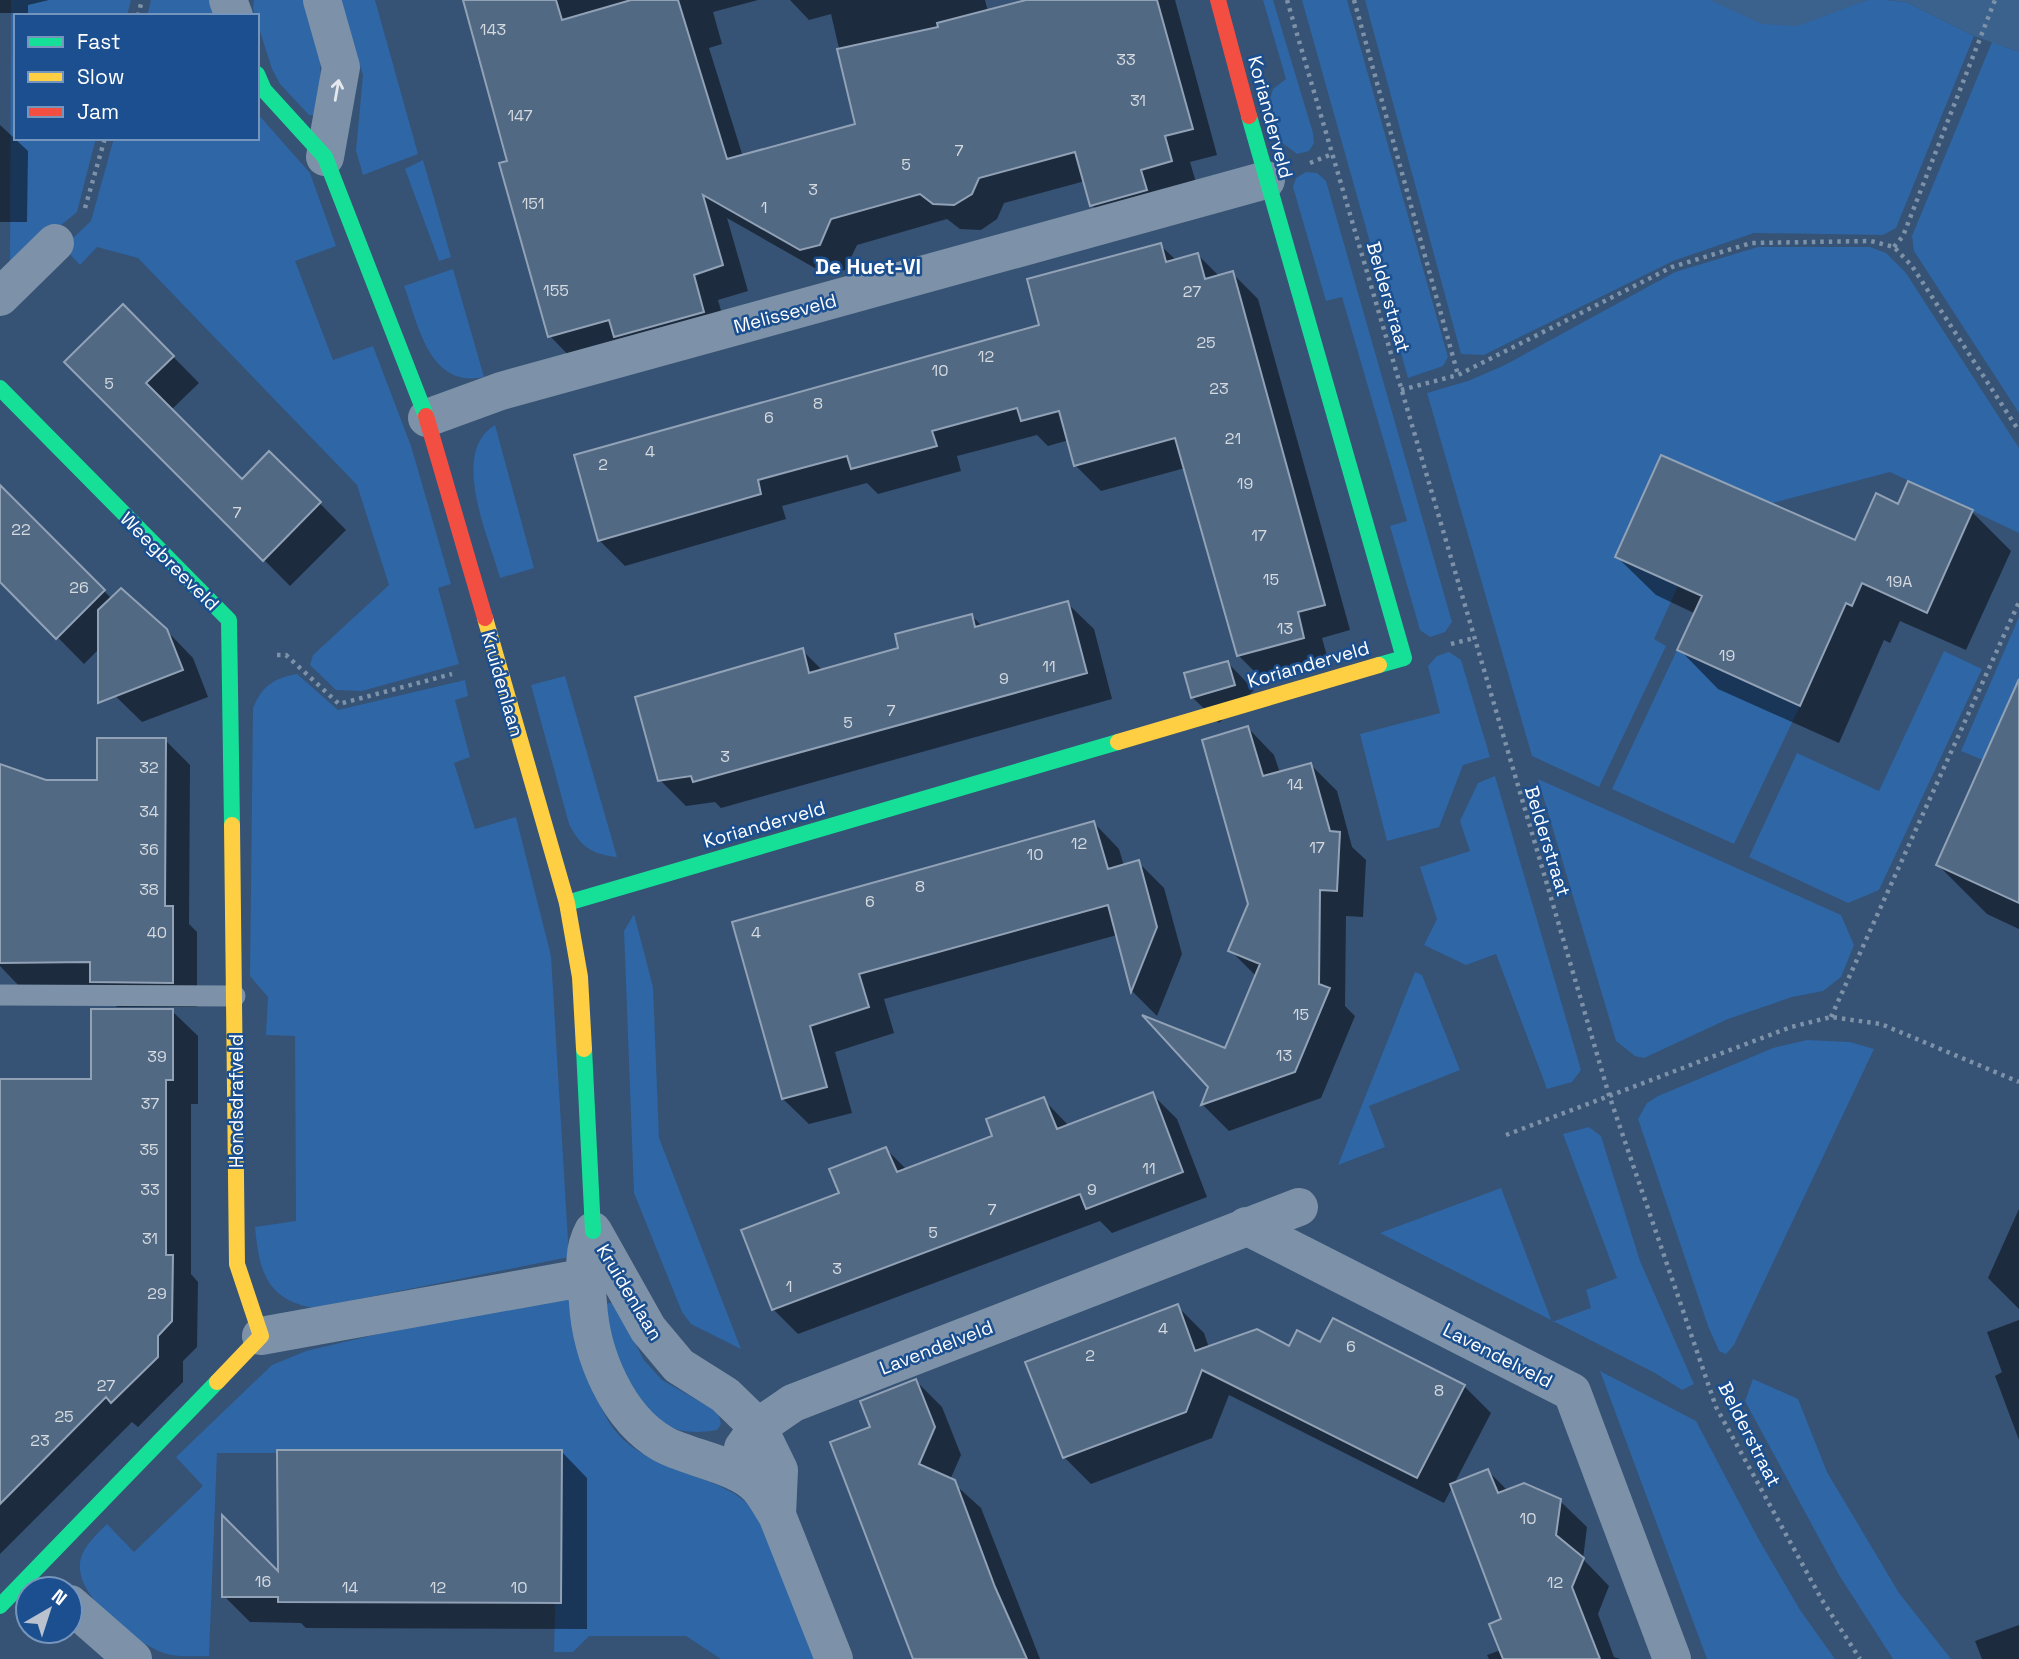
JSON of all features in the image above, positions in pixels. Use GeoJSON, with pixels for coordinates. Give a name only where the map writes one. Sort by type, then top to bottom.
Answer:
{"type":"FeatureCollection","features":[{"type":"Feature","properties":{"kind":"street"},"geometry":{"type":"LineString","coordinates":[[322,0],[341,67],[325,157]]}},
{"type":"Feature","properties":{"kind":"street","name":"Korianderveld"},"geometry":{"type":"LineString","coordinates":[[567,904],[1404,658],[1266,180],[1218,0]]}},
{"type":"Feature","properties":{"kind":"street","name":"Kruidenlaan"},"geometry":{"type":"LineString","coordinates":[[259,79],[264,90],[325,157],[427,418],[567,904],[580,977],[593,1231],[601,1274],[589,1315],[603,1367],[628,1418],[663,1444],[728,1470],[758,1486],[776,1515],[834,1659]]}},
{"type":"Feature","properties":{"kind":"street","name":"Melisseveld"},"geometry":{"type":"LineString","coordinates":[[427,418],[501,391],[1266,180]]}},
{"type":"Feature","properties":{"kind":"street"},"geometry":{"type":"LineString","coordinates":[[0,297],[55,243]]}},
{"type":"Feature","properties":{"kind":"street","name":"Weegbreeveld"},"geometry":{"type":"LineString","coordinates":[[0,388],[229,620],[230,862]]}},
{"type":"Feature","properties":{"kind":"street","name":"Hondsdrafveld"},"geometry":{"type":"LineString","coordinates":[[230,862],[235,996],[237,1264],[261,1336]]}},
{"type":"Feature","properties":{"kind":"street","name":"Lavendelveld"},"geometry":{"type":"LineString","coordinates":[[728,1470],[758,1427],[793,1403],[1299,1207]]}},
{"type":"Feature","properties":{"kind":"street","name":"Lavendelveld"},"geometry":{"type":"LineString","coordinates":[[1246,1226],[1572,1392],[1672,1659]]}},
{"type":"Feature","properties":{"kind":"street"},"geometry":{"type":"LineString","coordinates":[[49,1575],[261,1336],[601,1274]]}},
{"type":"Feature","properties":{"kind":"street","name":"Kruidenlaan"},"geometry":{"type":"LineString","coordinates":[[601,1274],[679,1366],[725,1395],[758,1427],[779,1470],[776,1515]]}},
{"type":"Feature","properties":{"kind":"street"},"geometry":{"type":"LineString","coordinates":[[84,1616],[132,1659]]}},
{"type":"Feature","properties":{"kind":"lane"},"geometry":{"type":"LineString","coordinates":[[0,995],[235,996]]}},
{"type":"Feature","properties":{"kind":"path","name":"Belderstraat"},"geometry":{"type":"LineString","coordinates":[[1287,0],[1609,1095],[1716,1407],[1822,1601],[1860,1659]]}},
{"type":"Feature","properties":{"kind":"path"},"geometry":{"type":"LineString","coordinates":[[1354,0],[1458,375]]}},
{"type":"Feature","properties":{"kind":"path"},"geometry":{"type":"LineString","coordinates":[[1895,247],[1903,236],[1995,0]]}},
{"type":"Feature","properties":{"kind":"path"},"geometry":{"type":"LineString","coordinates":[[55,243],[84,215],[104,140]]}},
{"type":"Feature","properties":{"kind":"path"},"geometry":{"type":"LineString","coordinates":[[1401,390],[1458,375],[1672,267],[1751,243],[1871,241],[1895,247],[1912,266],[2019,431]]}},
{"type":"Feature","properties":{"kind":"path"},"geometry":{"type":"LineString","coordinates":[[1831,1017],[2019,602]]}},
{"type":"Feature","properties":{"kind":"path"},"geometry":{"type":"LineString","coordinates":[[229,654],[286,655],[339,704],[496,662]]}},
{"type":"Feature","properties":{"kind":"path"},"geometry":{"type":"LineString","coordinates":[[1506,1135],[1791,1027],[1831,1017],[1881,1024],[2019,1082]]}},
{"type":"Feature","properties":{"kind":"shaded area"},"geometry":{"type":"Polygon","coordinates":[[[11,0],[131,0],[128,14],[14,14],[14,140],[95,140],[77,212],[10,267],[11,0]]]}},
{"type":"Feature","properties":{"kind":"shaded area"},"geometry":{"type":"Polygon","coordinates":[[[151,0],[217,0],[221,14],[148,14],[151,0]]]}},
{"type":"Feature","properties":{"kind":"shaded area"},"geometry":{"type":"Polygon","coordinates":[[[254,0],[305,0],[321,53],[319,109],[315,115],[309,115],[280,84],[272,69],[259,28],[259,14],[255,14],[254,0]]]}},
{"type":"Feature","properties":{"kind":"shaded area"},"geometry":{"type":"Polygon","coordinates":[[[339,0],[375,0],[418,154],[363,175],[356,151],[363,75],[339,0]]]}},
{"type":"Feature","properties":{"kind":"shaded area"},"geometry":{"type":"Polygon","coordinates":[[[1263,0],[1273,0],[1313,133],[1314,143],[1309,151],[1297,154],[1281,142],[1270,99],[1273,89],[1286,79],[1263,0]]]}},
{"type":"Feature","properties":{"kind":"shaded area"},"geometry":{"type":"Polygon","coordinates":[[[1302,0],[1347,0],[1448,357],[1443,366],[1408,378],[1302,0]]]}},
{"type":"Feature","properties":{"kind":"shaded area"},"geometry":{"type":"Polygon","coordinates":[[[1365,0],[1711,0],[1837,10],[1867,0],[1887,0],[1906,2],[1974,36],[1896,228],[1883,235],[1754,233],[1673,261],[1484,355],[1461,354],[1365,0]]]}},
{"type":"Feature","properties":{"kind":"shaded area"},"geometry":{"type":"Polygon","coordinates":[[[1710,0],[1867,0],[1798,26],[1762,24],[1710,0]]]}},
{"type":"Feature","properties":{"kind":"shaded area"},"geometry":{"type":"Polygon","coordinates":[[[1887,0],[2019,0],[2019,52],[1974,36],[1906,2],[1887,0]]]}},
{"type":"Feature","properties":{"kind":"shaded area"},"geometry":{"type":"Polygon","coordinates":[[[1992,42],[2019,52],[2019,413],[1914,251],[1912,236],[1992,42]]]}},
{"type":"Feature","properties":{"kind":"shaded area"},"geometry":{"type":"Polygon","coordinates":[[[259,115],[310,173],[336,246],[295,261],[333,360],[373,346],[411,446],[451,584],[438,588],[459,664],[362,691],[336,690],[310,665],[313,655],[389,585],[357,485],[138,258],[97,247],[80,265],[67,251],[73,238],[91,221],[113,140],[259,140],[259,115]]]}},
{"type":"Feature","properties":{"kind":"shaded area"},"geometry":{"type":"Polygon","coordinates":[[[423,160],[451,257],[439,261],[405,169],[423,160]]]}},
{"type":"Feature","properties":{"kind":"shaded area"},"geometry":{"type":"Polygon","coordinates":[[[1306,172],[1317,173],[1326,181],[1452,622],[1445,632],[1430,637],[1420,630],[1390,526],[1407,521],[1342,297],[1326,301],[1293,187],[1296,178],[1306,172]]]}},
{"type":"Feature","properties":{"kind":"shaded area"},"geometry":{"type":"Polygon","coordinates":[[[1758,247],[1870,247],[1886,253],[1906,273],[2019,448],[2019,533],[1890,472],[1769,504],[1661,455],[1615,557],[1678,586],[1654,639],[1666,646],[1599,787],[1532,756],[1427,393],[1468,381],[1505,365],[1675,272],[1758,247]]]}},
{"type":"Feature","properties":{"kind":"shaded area"},"geometry":{"type":"Polygon","coordinates":[[[453,269],[484,377],[465,378],[450,373],[438,363],[421,335],[404,286],[453,269]]]}},
{"type":"Feature","properties":{"kind":"shaded area"},"geometry":{"type":"Polygon","coordinates":[[[495,425],[534,568],[500,578],[481,519],[473,475],[475,455],[482,438],[495,425]]]}},
{"type":"Feature","properties":{"kind":"shaded area"},"geometry":{"type":"Polygon","coordinates":[[[2019,617],[2019,690],[2014,689],[1983,760],[1961,751],[2019,617]]]}},
{"type":"Feature","properties":{"kind":"shaded area"},"geometry":{"type":"Polygon","coordinates":[[[1677,650],[1800,706],[1734,844],[1612,789],[1677,650]]]}},
{"type":"Feature","properties":{"kind":"shaded area"},"geometry":{"type":"Polygon","coordinates":[[[1944,651],[1982,669],[1879,890],[1848,903],[1749,857],[1797,753],[1879,791],[1944,651]]]}},
{"type":"Feature","properties":{"kind":"shaded area"},"geometry":{"type":"Polygon","coordinates":[[[1449,652],[1461,660],[1490,757],[1463,765],[1439,827],[1387,841],[1360,734],[1440,713],[1428,666],[1437,656],[1449,652]]]}},
{"type":"Feature","properties":{"kind":"shaded area"},"geometry":{"type":"Polygon","coordinates":[[[297,674],[338,710],[465,680],[468,696],[455,700],[470,757],[454,763],[475,829],[516,817],[551,956],[569,1257],[314,1308],[285,1298],[268,1281],[259,1257],[255,1227],[296,1221],[295,1036],[266,1035],[268,997],[250,976],[253,708],[260,694],[270,684],[297,674]]]}},
{"type":"Feature","properties":{"kind":"shaded area"},"geometry":{"type":"Polygon","coordinates":[[[565,676],[617,857],[600,854],[588,848],[569,824],[531,685],[565,676]]]}},
{"type":"Feature","properties":{"kind":"shaded area"},"geometry":{"type":"Polygon","coordinates":[[[1495,776],[1581,1070],[1572,1082],[1547,1089],[1496,954],[1466,965],[1424,945],[1437,919],[1420,867],[1470,851],[1460,821],[1478,783],[1495,776]]]}},
{"type":"Feature","properties":{"kind":"shaded area"},"geometry":{"type":"Polygon","coordinates":[[[1538,779],[1841,915],[1854,945],[1841,977],[1823,991],[1792,997],[1728,1019],[1644,1058],[1635,1056],[1616,1041],[1538,779]]]}},
{"type":"Feature","properties":{"kind":"shaded area"},"geometry":{"type":"Polygon","coordinates":[[[634,914],[653,987],[659,1138],[741,1349],[691,1324],[682,1312],[634,1193],[624,931],[634,914]]]}},
{"type":"Feature","properties":{"kind":"shaded area"},"geometry":{"type":"Polygon","coordinates":[[[1415,972],[1422,975],[1460,1070],[1369,1106],[1385,1147],[1338,1165],[1415,972]]]}},
{"type":"Feature","properties":{"kind":"shaded area"},"geometry":{"type":"Polygon","coordinates":[[[1807,1040],[1850,1042],[1874,1049],[1734,1345],[1726,1354],[1719,1351],[1708,1326],[1638,1119],[1647,1103],[1658,1096],[1773,1048],[1807,1040]]]}},
{"type":"Feature","properties":{"kind":"shaded area"},"geometry":{"type":"Polygon","coordinates":[[[1589,1127],[1601,1136],[1640,1261],[1694,1384],[1682,1390],[1655,1373],[1554,1321],[1591,1308],[1586,1290],[1617,1278],[1563,1134],[1589,1127]]]}},
{"type":"Feature","properties":{"kind":"shaded area"},"geometry":{"type":"Polygon","coordinates":[[[1501,1188],[1551,1320],[1380,1233],[1501,1188]]]}},
{"type":"Feature","properties":{"kind":"shaded area"},"geometry":{"type":"Polygon","coordinates":[[[570,1289],[592,1380],[605,1415],[613,1428],[638,1451],[670,1467],[720,1486],[740,1497],[751,1508],[764,1526],[815,1659],[721,1659],[686,1636],[589,1636],[573,1652],[554,1652],[559,1452],[217,1453],[209,1656],[176,1656],[145,1644],[115,1622],[84,1584],[80,1562],[88,1544],[107,1524],[134,1552],[203,1486],[176,1457],[272,1365],[306,1351],[570,1289]]]}},
{"type":"Feature","properties":{"kind":"shaded area"},"geometry":{"type":"Polygon","coordinates":[[[608,1303],[616,1303],[643,1359],[662,1380],[718,1412],[721,1424],[717,1430],[690,1432],[667,1426],[650,1414],[636,1398],[617,1356],[604,1309],[608,1303]]]}},
{"type":"Feature","properties":{"kind":"shaded area"},"geometry":{"type":"Polygon","coordinates":[[[1600,1371],[1696,1421],[1800,1610],[1835,1659],[1707,1659],[1600,1371]]]}},
{"type":"Feature","properties":{"kind":"shaded area"},"geometry":{"type":"Polygon","coordinates":[[[1753,1379],[1798,1399],[1827,1472],[1899,1593],[1951,1659],[1893,1659],[1839,1575],[1745,1401],[1753,1379]]]}},
{"type":"Feature","properties":{"kind":"building"},"geometry":{"type":"Polygon","coordinates":[[[463,0],[556,0],[562,20],[631,0],[678,0],[727,159],[855,124],[837,49],[938,27],[937,23],[1026,0],[1157,0],[1193,129],[1165,136],[1172,161],[1141,170],[1147,190],[1090,206],[1075,152],[979,178],[972,194],[954,205],[933,204],[920,194],[831,219],[820,245],[800,250],[703,195],[723,265],[694,275],[704,312],[614,337],[609,320],[548,337],[499,163],[507,161],[463,0]]]}},
{"type":"Feature","properties":{"kind":"building"},"geometry":{"type":"Polygon","coordinates":[[[1161,243],[1166,262],[1198,253],[1205,279],[1233,271],[1325,605],[1298,612],[1304,638],[1237,656],[1175,438],[1074,466],[1059,411],[1021,421],[1017,408],[932,431],[937,446],[851,469],[847,456],[758,480],[761,494],[598,541],[574,455],[1039,325],[1027,279],[1161,243]]]}},
{"type":"Feature","properties":{"kind":"building"},"geometry":{"type":"Polygon","coordinates":[[[123,304],[174,356],[146,383],[242,479],[269,451],[321,502],[263,561],[64,362],[123,304]]]}},
{"type":"Feature","properties":{"kind":"building"},"geometry":{"type":"Polygon","coordinates":[[[1661,455],[1855,540],[1876,493],[1898,504],[1908,481],[1973,510],[1927,613],[1862,583],[1852,606],[1846,603],[1800,706],[1677,650],[1702,596],[1615,557],[1661,455]]]}},
{"type":"Feature","properties":{"kind":"building"},"geometry":{"type":"Polygon","coordinates":[[[0,485],[105,590],[56,639],[0,582],[0,485]]]}},
{"type":"Feature","properties":{"kind":"building"},"geometry":{"type":"Polygon","coordinates":[[[121,588],[167,629],[183,670],[98,703],[98,610],[121,588]]]}},
{"type":"Feature","properties":{"kind":"building"},"geometry":{"type":"Polygon","coordinates":[[[1068,601],[1087,673],[693,782],[691,776],[658,781],[635,697],[803,648],[809,673],[898,648],[895,634],[972,614],[975,627],[1068,601]]]}},
{"type":"Feature","properties":{"kind":"building"},"geometry":{"type":"Polygon","coordinates":[[[1228,661],[1235,685],[1191,698],[1184,673],[1228,661]]]}},
{"type":"Feature","properties":{"kind":"building"},"geometry":{"type":"Polygon","coordinates":[[[2019,679],[2019,903],[1936,865],[2019,679]]]}},
{"type":"Feature","properties":{"kind":"building"},"geometry":{"type":"Polygon","coordinates":[[[1248,726],[1263,776],[1311,763],[1330,831],[1340,832],[1337,891],[1320,890],[1319,984],[1330,988],[1295,1072],[1201,1105],[1208,1087],[1142,1015],[1225,1048],[1260,964],[1228,951],[1248,904],[1202,740],[1248,726]]]}},
{"type":"Feature","properties":{"kind":"building"},"geometry":{"type":"Polygon","coordinates":[[[97,738],[166,738],[165,906],[173,906],[173,983],[90,982],[90,962],[0,963],[0,764],[46,780],[97,780],[97,738]]]}},
{"type":"Feature","properties":{"kind":"building"},"geometry":{"type":"Polygon","coordinates":[[[1094,821],[1108,869],[1139,860],[1157,927],[1131,992],[1108,905],[859,974],[869,1007],[810,1026],[827,1087],[782,1099],[732,922],[1094,821]]]}},
{"type":"Feature","properties":{"kind":"building"},"geometry":{"type":"Polygon","coordinates":[[[91,1009],[173,1009],[173,1080],[166,1080],[166,1255],[173,1255],[172,1321],[158,1336],[158,1357],[111,1403],[106,1397],[0,1504],[0,1079],[91,1079],[91,1009]]]}},
{"type":"Feature","properties":{"kind":"building"},"geometry":{"type":"Polygon","coordinates":[[[1153,1092],[1183,1172],[1086,1209],[1080,1194],[772,1310],[741,1230],[839,1193],[829,1169],[886,1147],[897,1172],[992,1136],[986,1119],[1044,1097],[1057,1129],[1153,1092]]]}},
{"type":"Feature","properties":{"kind":"building"},"geometry":{"type":"Polygon","coordinates":[[[1178,1304],[1195,1351],[1257,1329],[1289,1346],[1297,1330],[1320,1342],[1333,1318],[1465,1385],[1417,1478],[1202,1370],[1186,1412],[1063,1458],[1025,1362],[1178,1304]]]}},
{"type":"Feature","properties":{"kind":"building"},"geometry":{"type":"Polygon","coordinates":[[[916,1379],[935,1427],[919,1464],[955,1480],[995,1587],[1027,1659],[913,1659],[830,1442],[870,1427],[860,1401],[916,1379]]]}},
{"type":"Feature","properties":{"kind":"building"},"geometry":{"type":"Polygon","coordinates":[[[277,1450],[562,1450],[561,1603],[278,1602],[278,1597],[222,1597],[222,1515],[278,1571],[277,1450]]]}},
{"type":"Feature","properties":{"kind":"building"},"geometry":{"type":"Polygon","coordinates":[[[1488,1469],[1498,1493],[1524,1483],[1561,1499],[1556,1535],[1584,1558],[1572,1587],[1600,1659],[1503,1659],[1489,1624],[1501,1619],[1450,1484],[1488,1469]]]}},
{"type":"Feature","properties":{"kind":"traffic: fast"},"geometry":{"type":"LineString","coordinates":[[259,79],[264,90],[325,157],[426,416]]}},
{"type":"Feature","properties":{"kind":"traffic: fast"},"geometry":{"type":"LineString","coordinates":[[1249,116],[1404,658],[1379,665]]}},
{"type":"Feature","properties":{"kind":"traffic: fast"},"geometry":{"type":"LineString","coordinates":[[0,388],[229,620],[232,825]]}},
{"type":"Feature","properties":{"kind":"traffic: fast"},"geometry":{"type":"LineString","coordinates":[[567,903],[1118,742]]}},
{"type":"Feature","properties":{"kind":"traffic: fast"},"geometry":{"type":"LineString","coordinates":[[584,1049],[593,1231]]}},
{"type":"Feature","properties":{"kind":"traffic: fast"},"geometry":{"type":"LineString","coordinates":[[0,1606],[217,1382]]}},
{"type":"Feature","properties":{"kind":"traffic: slow"},"geometry":{"type":"LineString","coordinates":[[485,618],[567,903],[580,977],[584,1049]]}},
{"type":"Feature","properties":{"kind":"traffic: slow"},"geometry":{"type":"LineString","coordinates":[[1118,742],[1379,665]]}},
{"type":"Feature","properties":{"kind":"traffic: slow"},"geometry":{"type":"LineString","coordinates":[[217,1382],[261,1336],[237,1264],[232,825]]}},
{"type":"Feature","properties":{"kind":"traffic: jam"},"geometry":{"type":"LineString","coordinates":[[1218,0],[1249,116]]}},
{"type":"Feature","properties":{"kind":"traffic: jam"},"geometry":{"type":"LineString","coordinates":[[426,416],[485,618]]}},
{"type":"Feature","properties":{"kind":"district","name":"De Huet-VI"},"geometry":{"type":"Point","coordinates":[868,267]}}]}
